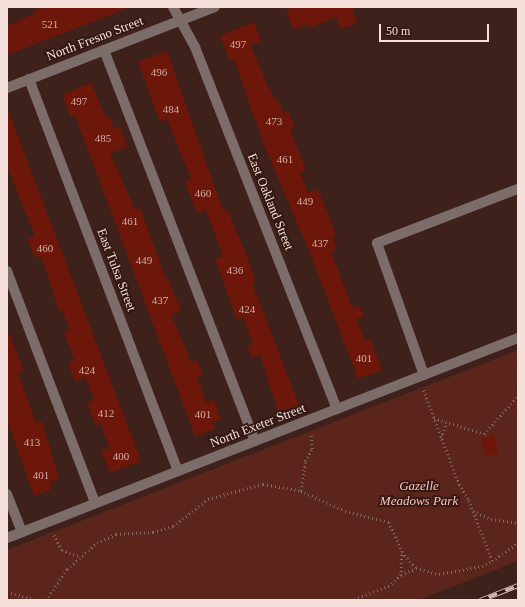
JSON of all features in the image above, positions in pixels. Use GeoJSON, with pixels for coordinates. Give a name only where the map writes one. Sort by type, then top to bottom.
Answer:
{"type":"FeatureCollection","features":[{"type":"Feature","properties":{"kind":"street","name":"East Oakland Street"},"geometry":{"type":"LineString","coordinates":[[173,7],[179,21],[195,47],[337,409]]}},
{"type":"Feature","properties":{"kind":"street","name":"North Fresno Street"},"geometry":{"type":"LineString","coordinates":[[7,88],[215,7]]}},
{"type":"Feature","properties":{"kind":"street"},"geometry":{"type":"LineString","coordinates":[[104,50],[255,441]]}},
{"type":"Feature","properties":{"kind":"street","name":"East Tulsa Street"},"geometry":{"type":"LineString","coordinates":[[29,79],[178,471]]}},
{"type":"Feature","properties":{"kind":"street"},"geometry":{"type":"LineString","coordinates":[[424,375],[377,243],[518,189]]}},
{"type":"Feature","properties":{"kind":"street"},"geometry":{"type":"LineString","coordinates":[[7,271],[95,503]]}},
{"type":"Feature","properties":{"kind":"street","name":"North Exeter Street"},"geometry":{"type":"LineString","coordinates":[[7,538],[518,338]]}},
{"type":"Feature","properties":{"kind":"street"},"geometry":{"type":"LineString","coordinates":[[7,494],[22,532]]}},
{"type":"Feature","properties":{"kind":"path"},"geometry":{"type":"LineString","coordinates":[[423,389],[459,486],[472,510],[492,561]]}},
{"type":"Feature","properties":{"kind":"path"},"geometry":{"type":"LineString","coordinates":[[434,418],[484,434],[518,396]]}},
{"type":"Feature","properties":{"kind":"path"},"geometry":{"type":"LineString","coordinates":[[441,438],[446,423]]}},
{"type":"Feature","properties":{"kind":"path"},"geometry":{"type":"LineString","coordinates":[[301,491],[305,461],[312,449],[311,433]]}},
{"type":"Feature","properties":{"kind":"path"},"geometry":{"type":"LineString","coordinates":[[46,600],[67,569],[97,543],[116,534],[153,532],[173,526],[208,499],[262,484],[301,491],[345,511],[389,522],[402,551],[416,568],[439,574],[482,566],[518,543]]}},
{"type":"Feature","properties":{"kind":"path"},"geometry":{"type":"LineString","coordinates":[[472,510],[491,519],[518,523]]}},
{"type":"Feature","properties":{"kind":"path"},"geometry":{"type":"LineString","coordinates":[[54,535],[62,550],[81,556]]}},
{"type":"Feature","properties":{"kind":"path"},"geometry":{"type":"LineString","coordinates":[[400,575],[402,551]]}},
{"type":"Feature","properties":{"kind":"path"},"geometry":{"type":"LineString","coordinates":[[354,600],[389,586],[400,575],[416,568]]}},
{"type":"Feature","properties":{"kind":"path"},"geometry":{"type":"LineString","coordinates":[[7,592],[36,600]]}},
{"type":"Feature","properties":{"kind":"green space","name":"Gazelle Meadows Park"},"geometry":{"type":"Polygon","coordinates":[[[518,350],[518,561],[419,600],[7,600],[7,550],[518,350]]]}},
{"type":"Feature","properties":{"kind":"building"},"geometry":{"type":"Polygon","coordinates":[[[42,7],[130,7],[7,55],[7,26],[34,14],[33,11],[42,7]]]}},
{"type":"Feature","properties":{"kind":"building"},"geometry":{"type":"Polygon","coordinates":[[[295,7],[358,7],[352,10],[357,23],[340,29],[336,17],[309,28],[308,24],[294,30],[286,11],[295,7]]]}},
{"type":"Feature","properties":{"kind":"building"},"geometry":{"type":"Polygon","coordinates":[[[254,22],[261,41],[250,45],[274,99],[277,98],[283,113],[288,111],[295,128],[290,130],[306,170],[300,172],[308,193],[318,189],[336,236],[332,237],[337,249],[331,251],[352,308],[359,305],[364,316],[356,319],[365,340],[370,338],[382,370],[358,379],[312,258],[265,148],[234,59],[230,60],[220,36],[254,22]]]}},
{"type":"Feature","properties":{"kind":"building"},"geometry":{"type":"Polygon","coordinates":[[[167,51],[223,211],[227,209],[244,249],[256,281],[252,283],[299,405],[278,412],[260,354],[251,357],[247,346],[253,344],[243,317],[237,320],[215,259],[223,256],[206,210],[197,213],[185,181],[191,179],[167,119],[160,122],[138,62],[167,51]]]}},
{"type":"Feature","properties":{"kind":"building"},"geometry":{"type":"Polygon","coordinates":[[[91,83],[106,118],[110,117],[114,129],[120,127],[127,147],[110,153],[135,210],[140,208],[166,279],[168,278],[181,311],[171,315],[191,362],[197,360],[203,375],[197,377],[206,403],[214,400],[221,419],[212,422],[215,429],[195,436],[75,115],[71,117],[62,95],[91,83]]]}},
{"type":"Feature","properties":{"kind":"building"},"geometry":{"type":"Polygon","coordinates":[[[8,110],[141,461],[110,473],[101,451],[110,448],[100,423],[96,425],[87,403],[94,400],[86,378],[75,382],[68,363],[75,360],[64,333],[70,330],[62,310],[59,311],[41,256],[35,258],[27,239],[35,236],[7,166],[8,110]]]}},
{"type":"Feature","properties":{"kind":"building"},"geometry":{"type":"Polygon","coordinates":[[[8,331],[24,371],[18,373],[36,423],[42,421],[59,479],[50,483],[52,489],[34,496],[7,420],[8,331]]]}},
{"type":"Feature","properties":{"kind":"building"},"geometry":{"type":"Polygon","coordinates":[[[494,435],[499,453],[485,457],[480,439],[494,435]]]}},
{"type":"Feature","properties":{"kind":"railway"},"geometry":{"type":"LineString","coordinates":[[480,600],[518,585]]}}]}
